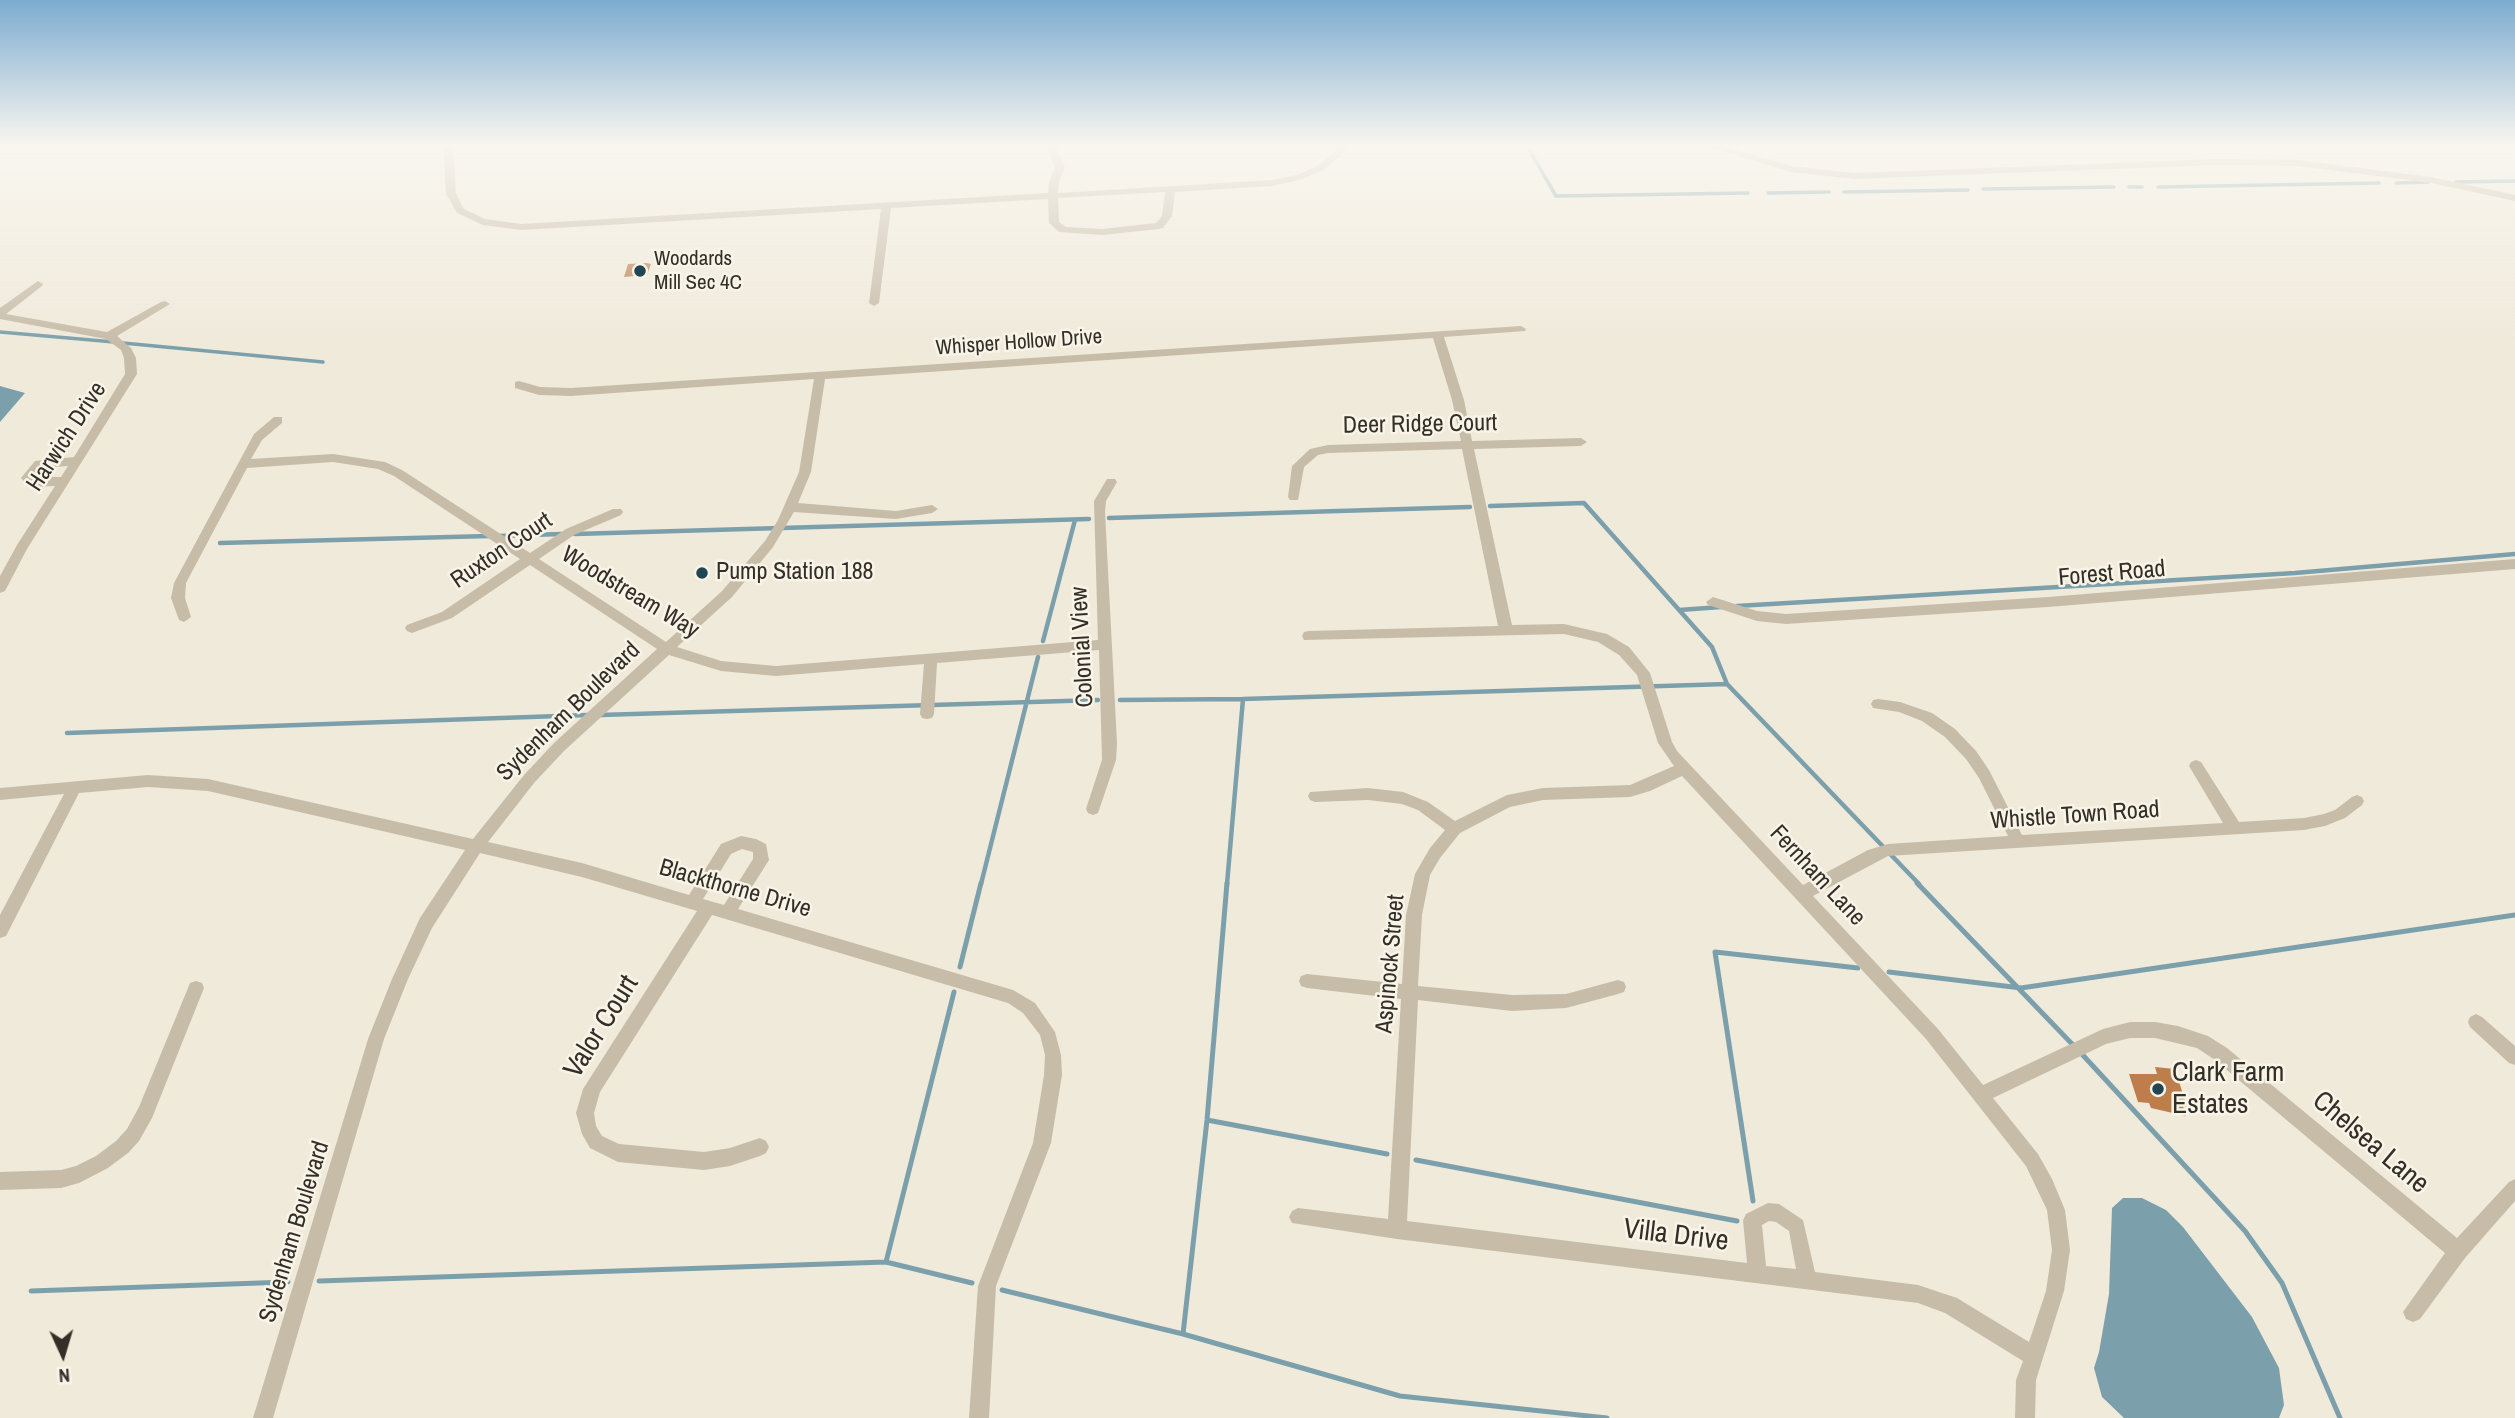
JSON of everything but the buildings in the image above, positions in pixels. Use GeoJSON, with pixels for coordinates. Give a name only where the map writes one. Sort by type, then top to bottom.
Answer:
{"type":"FeatureCollection","features":[{"type":"Feature","properties":{"kind":"street"},"geometry":{"type":"LineString","coordinates":[[462,212],[496,225],[547,225],[764,212]]}},
{"type":"Feature","properties":{"kind":"street"},"geometry":{"type":"LineString","coordinates":[[874,303],[885,212]]}},
{"type":"Feature","properties":{"kind":"street"},"geometry":{"type":"LineString","coordinates":[[1053,212],[1054,223],[1063,230],[1079,232],[1159,226],[1167,212]]}},
{"type":"Feature","properties":{"kind":"street"},"geometry":{"type":"LineString","coordinates":[[0,314],[38,284]]}},
{"type":"Feature","properties":{"kind":"street"},"geometry":{"type":"LineString","coordinates":[[0,314],[109,335],[164,303]]}},
{"type":"Feature","properties":{"kind":"street","name":"Whisper Hollow Drive"},"geometry":{"type":"LineString","coordinates":[[519,386],[539,391],[571,392],[1521,329]]}},
{"type":"Feature","properties":{"kind":"street","name":"Harwich Drive"},"geometry":{"type":"LineString","coordinates":[[0,586],[21,548],[131,374],[126,348],[109,335]]}},
{"type":"Feature","properties":{"kind":"street"},"geometry":{"type":"LineString","coordinates":[[1438,335],[1458,400],[1506,630]]}},
{"type":"Feature","properties":{"kind":"street","name":"Sydenham Boulevard"},"geometry":{"type":"LineString","coordinates":[[263,1418],[376,1040],[426,923],[507,805],[559,747],[745,575],[769,544],[790,507],[805,472],[820,376]]}},
{"type":"Feature","properties":{"kind":"street"},"geometry":{"type":"LineString","coordinates":[[184,617],[178,598],[180,583],[258,437],[278,420]]}},
{"type":"Feature","properties":{"kind":"street","name":"Deer Ridge Court"},"geometry":{"type":"LineString","coordinates":[[1294,497],[1298,466],[1305,458],[1319,451],[1581,442]]}},
{"type":"Feature","properties":{"kind":"street","name":"Woodstream Way"},"geometry":{"type":"LineString","coordinates":[[242,464],[333,458],[381,465],[398,473],[667,649],[721,666],[761,670],[1105,644]]}},
{"type":"Feature","properties":{"kind":"street"},"geometry":{"type":"LineString","coordinates":[[65,481],[32,483],[27,478],[39,464],[78,461]]}},
{"type":"Feature","properties":{"kind":"street","name":"Colonial View"},"geometry":{"type":"LineString","coordinates":[[1093,809],[1109,760],[1111,727],[1099,506],[1111,482]]}},
{"type":"Feature","properties":{"kind":"street"},"geometry":{"type":"LineString","coordinates":[[790,507],[896,516],[932,509]]}},
{"type":"Feature","properties":{"kind":"street","name":"Ruxton Court"},"geometry":{"type":"LineString","coordinates":[[412,628],[447,615],[570,532],[617,512]]}},
{"type":"Feature","properties":{"kind":"street","name":"Forest Road"},"geometry":{"type":"LineString","coordinates":[[1713,602],[1757,615],[1786,619],[2048,602],[2515,564]]}},
{"type":"Feature","properties":{"kind":"street","name":"Fernham Lane"},"geometry":{"type":"LineString","coordinates":[[1309,636],[1564,629],[1602,638],[1624,651],[1643,673],[1665,743],[1684,768],[1932,1034],[2032,1160],[2046,1185],[2056,1210],[2062,1250],[2058,1276],[2026,1380],[2025,1418]]}},
{"type":"Feature","properties":{"kind":"street"},"geometry":{"type":"LineString","coordinates":[[927,714],[931,658]]}},
{"type":"Feature","properties":{"kind":"street"},"geometry":{"type":"LineString","coordinates":[[1878,704],[1900,707],[1927,716],[1950,733],[1984,774],[2018,842]]}},
{"type":"Feature","properties":{"kind":"street"},"geometry":{"type":"LineString","coordinates":[[2196,766],[2235,829]]}},
{"type":"Feature","properties":{"kind":"street","name":"Aspinock Street"},"geometry":{"type":"LineString","coordinates":[[1397,1230],[1415,908],[1423,874],[1435,853],[1455,829],[1485,810],[1507,801],[1543,794],[1630,791],[1645,787],[1684,768]]}},
{"type":"Feature","properties":{"kind":"street","name":"Blackthorne Drive"},"geometry":{"type":"LineString","coordinates":[[0,794],[148,781],[189,782],[582,870],[1013,997],[1029,1008],[1047,1032],[1053,1055],[1053,1074],[1044,1132],[987,1286],[979,1418]]}},
{"type":"Feature","properties":{"kind":"street"},"geometry":{"type":"LineString","coordinates":[[0,931],[75,787]]}},
{"type":"Feature","properties":{"kind":"street"},"geometry":{"type":"LineString","coordinates":[[1315,796],[1368,794],[1403,798],[1423,806],[1455,829]]}},
{"type":"Feature","properties":{"kind":"street","name":"Whistle Town Road"},"geometry":{"type":"LineString","coordinates":[[1802,894],[1873,855],[1888,850],[2235,829],[2325,820],[2340,814],[2357,801]]}},
{"type":"Feature","properties":{"kind":"street","name":"Valor Court"},"geometry":{"type":"LineString","coordinates":[[727,913],[761,860],[761,849],[756,845],[740,842],[726,849],[700,905],[592,1089],[585,1113],[588,1128],[596,1142],[618,1153],[704,1161],[730,1157],[760,1147]]}},
{"type":"Feature","properties":{"kind":"street"},"geometry":{"type":"LineString","coordinates":[[1307,981],[1512,1003],[1566,1001],[1618,987]]}},
{"type":"Feature","properties":{"kind":"street"},"geometry":{"type":"LineString","coordinates":[[0,1181],[61,1179],[79,1174],[122,1147],[133,1135],[146,1112],[196,988]]}},
{"type":"Feature","properties":{"kind":"street"},"geometry":{"type":"LineString","coordinates":[[2476,1022],[2515,1057]]}},
{"type":"Feature","properties":{"kind":"street","name":"Chelsea Lane"},"geometry":{"type":"LineString","coordinates":[[1981,1095],[2104,1037],[2130,1030],[2178,1034],[2202,1042],[2221,1054],[2458,1251]]}},
{"type":"Feature","properties":{"kind":"street"},"geometry":{"type":"LineString","coordinates":[[2413,1312],[2458,1251],[2515,1188]]}},
{"type":"Feature","properties":{"kind":"street"},"geometry":{"type":"LineString","coordinates":[[1757,1274],[1752,1220],[1768,1212],[1779,1213],[1797,1226],[1807,1280]]}},
{"type":"Feature","properties":{"kind":"street","name":"Villa Drive"},"geometry":{"type":"LineString","coordinates":[[1298,1217],[1918,1294],[1935,1299],[2033,1356]]}},
{"type":"Feature","properties":{"kind":"water"},"geometry":{"type":"Polygon","coordinates":[[[0,386],[25,393],[0,422],[0,386]]]}},
{"type":"Feature","properties":{"kind":"water"},"geometry":{"type":"Polygon","coordinates":[[[2123,1198],[2142,1198],[2166,1210],[2183,1227],[2252,1317],[2279,1368],[2284,1405],[2279,1418],[2124,1418],[2102,1397],[2094,1368],[2109,1294],[2112,1208],[2123,1198]]]}},
{"type":"Feature","properties":{"kind":"waterway"},"geometry":{"type":"LineString","coordinates":[[0,332],[114,342]]}},
{"type":"Feature","properties":{"kind":"waterway"},"geometry":{"type":"LineString","coordinates":[[123,343],[323,362]]}},
{"type":"Feature","properties":{"kind":"waterway"},"geometry":{"type":"LineString","coordinates":[[1490,506],[1584,503],[1679,610]]}},
{"type":"Feature","properties":{"kind":"waterway"},"geometry":{"type":"LineString","coordinates":[[1109,518],[1470,507]]}},
{"type":"Feature","properties":{"kind":"waterway"},"geometry":{"type":"LineString","coordinates":[[575,534],[1089,519]]}},
{"type":"Feature","properties":{"kind":"waterway"},"geometry":{"type":"LineString","coordinates":[[1043,641],[1075,520]]}},
{"type":"Feature","properties":{"kind":"waterway"},"geometry":{"type":"LineString","coordinates":[[498,536],[562,534]]}},
{"type":"Feature","properties":{"kind":"waterway"},"geometry":{"type":"LineString","coordinates":[[220,543],[489,536]]}},
{"type":"Feature","properties":{"kind":"waterway"},"geometry":{"type":"LineString","coordinates":[[1737,606],[2295,573],[2515,554]]}},
{"type":"Feature","properties":{"kind":"waterway"},"geometry":{"type":"LineString","coordinates":[[1679,610],[1721,607]]}},
{"type":"Feature","properties":{"kind":"waterway"},"geometry":{"type":"LineString","coordinates":[[1679,610],[1712,647],[1727,684]]}},
{"type":"Feature","properties":{"kind":"waterway"},"geometry":{"type":"LineString","coordinates":[[1027,702],[1038,657]]}},
{"type":"Feature","properties":{"kind":"waterway"},"geometry":{"type":"LineString","coordinates":[[1243,699],[1727,684]]}},
{"type":"Feature","properties":{"kind":"waterway"},"geometry":{"type":"LineString","coordinates":[[1727,684],[1919,884]]}},
{"type":"Feature","properties":{"kind":"waterway"},"geometry":{"type":"LineString","coordinates":[[1120,700],[1243,699]]}},
{"type":"Feature","properties":{"kind":"waterway"},"geometry":{"type":"LineString","coordinates":[[1227,884],[1243,699]]}},
{"type":"Feature","properties":{"kind":"waterway"},"geometry":{"type":"LineString","coordinates":[[1027,702],[1098,700]]}},
{"type":"Feature","properties":{"kind":"waterway"},"geometry":{"type":"LineString","coordinates":[[600,715],[1027,702]]}},
{"type":"Feature","properties":{"kind":"waterway"},"geometry":{"type":"LineString","coordinates":[[981,884],[1027,702]]}},
{"type":"Feature","properties":{"kind":"waterway"},"geometry":{"type":"LineString","coordinates":[[67,733],[588,715]]}},
{"type":"Feature","properties":{"kind":"waterway"},"geometry":{"type":"LineString","coordinates":[[960,967],[981,883]]}},
{"type":"Feature","properties":{"kind":"waterway"},"geometry":{"type":"LineString","coordinates":[[1207,1120],[1227,883]]}},
{"type":"Feature","properties":{"kind":"waterway"},"geometry":{"type":"LineString","coordinates":[[1917,883],[2018,988]]}},
{"type":"Feature","properties":{"kind":"waterway"},"geometry":{"type":"LineString","coordinates":[[2018,988],[2515,915]]}},
{"type":"Feature","properties":{"kind":"waterway"},"geometry":{"type":"LineString","coordinates":[[1753,1201],[1715,952],[1858,968]]}},
{"type":"Feature","properties":{"kind":"waterway"},"geometry":{"type":"LineString","coordinates":[[1889,972],[2018,988]]}},
{"type":"Feature","properties":{"kind":"waterway"},"geometry":{"type":"LineString","coordinates":[[2018,988],[2074,1046]]}},
{"type":"Feature","properties":{"kind":"waterway"},"geometry":{"type":"LineString","coordinates":[[886,1262],[954,992]]}},
{"type":"Feature","properties":{"kind":"waterway"},"geometry":{"type":"LineString","coordinates":[[2080,1052],[2245,1231],[2282,1283],[2340,1418]]}},
{"type":"Feature","properties":{"kind":"waterway"},"geometry":{"type":"LineString","coordinates":[[1183,1334],[1207,1120]]}},
{"type":"Feature","properties":{"kind":"waterway"},"geometry":{"type":"LineString","coordinates":[[1207,1120],[1387,1154]]}},
{"type":"Feature","properties":{"kind":"waterway"},"geometry":{"type":"LineString","coordinates":[[1416,1160],[1737,1221]]}},
{"type":"Feature","properties":{"kind":"waterway"},"geometry":{"type":"LineString","coordinates":[[319,1281],[886,1262]]}},
{"type":"Feature","properties":{"kind":"waterway"},"geometry":{"type":"LineString","coordinates":[[886,1262],[972,1283]]}},
{"type":"Feature","properties":{"kind":"waterway"},"geometry":{"type":"LineString","coordinates":[[31,1291],[288,1282]]}},
{"type":"Feature","properties":{"kind":"waterway"},"geometry":{"type":"LineString","coordinates":[[1002,1290],[1183,1334]]}},
{"type":"Feature","properties":{"kind":"waterway"},"geometry":{"type":"LineString","coordinates":[[1183,1334],[1400,1396],[1607,1418]]}},
{"type":"Feature","properties":{"kind":"place","name":"Woodards Mill Sec 4C"},"geometry":{"type":"Point","coordinates":[640,271]}},
{"type":"Feature","properties":{"kind":"place","name":"Pump Station 188"},"geometry":{"type":"Point","coordinates":[702,573]}},
{"type":"Feature","properties":{"kind":"place","name":"Clark Farm Estates"},"geometry":{"type":"Point","coordinates":[2158,1089]}}]}
